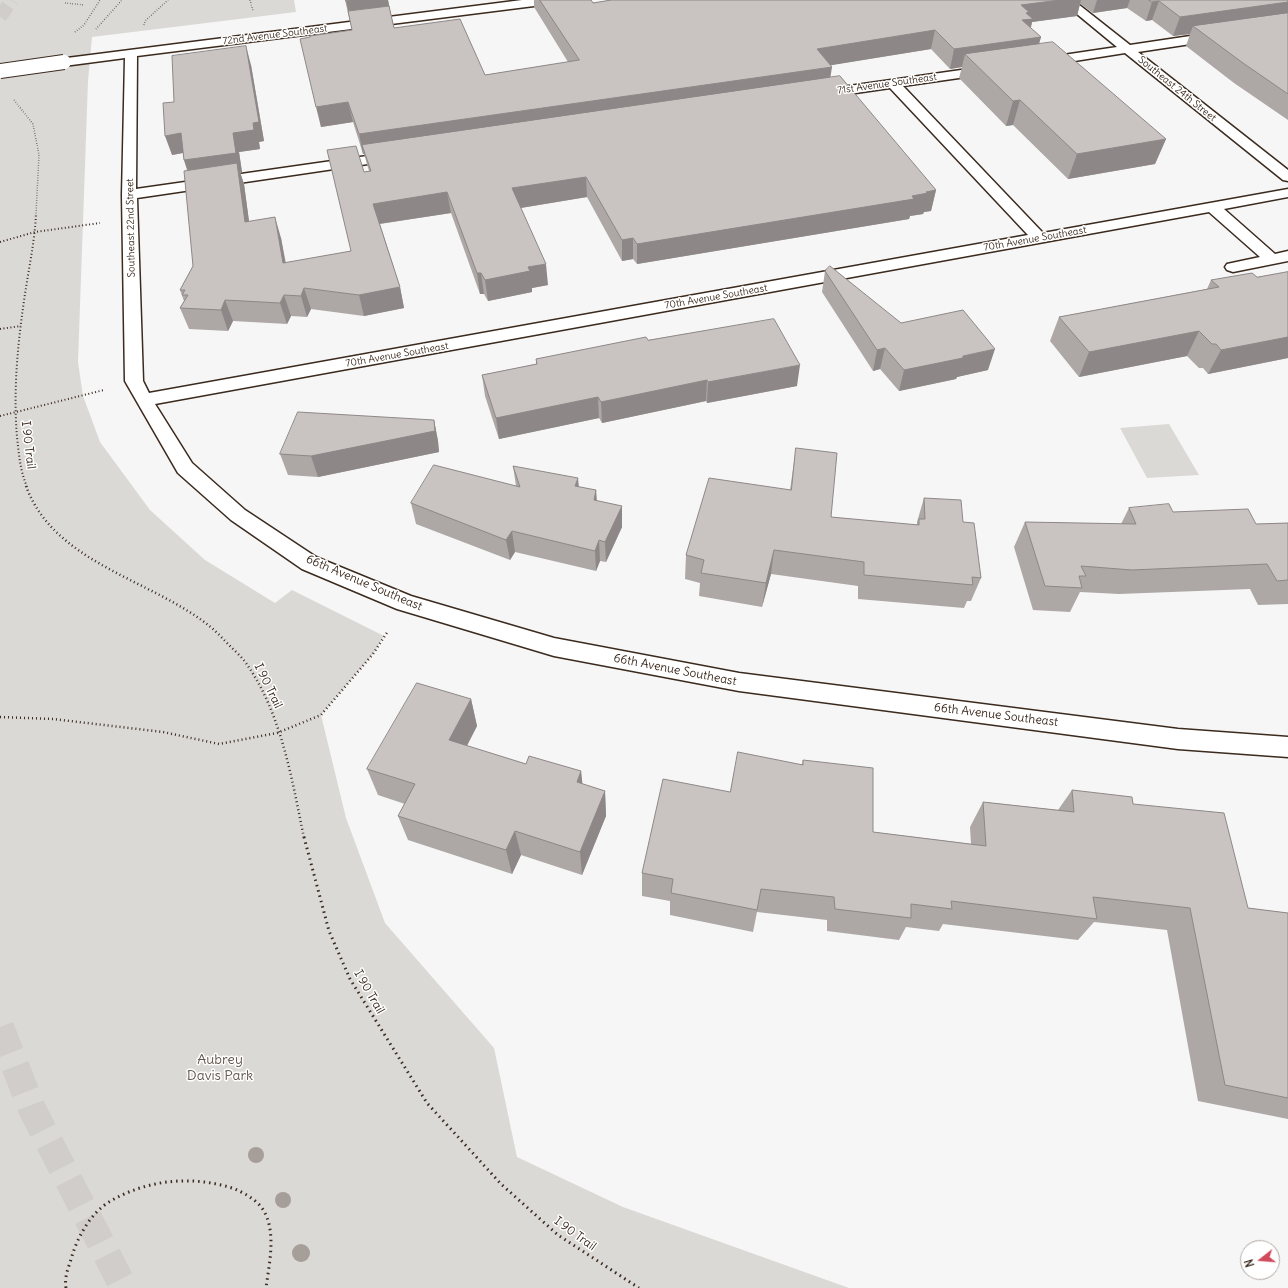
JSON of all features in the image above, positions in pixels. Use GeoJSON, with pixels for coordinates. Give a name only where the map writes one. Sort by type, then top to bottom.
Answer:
{"type":"FeatureCollection","features":[{"type":"Feature","properties":{"kind":"street","name":"72nd Avenue Southeast"},"geometry":{"type":"LineString","coordinates":[[0,71],[550,0]]}},
{"type":"Feature","properties":{"kind":"street","name":"Southeast 24th Street"},"geometry":{"type":"LineString","coordinates":[[1066,0],[1288,177]]}},
{"type":"Feature","properties":{"kind":"street"},"geometry":{"type":"LineString","coordinates":[[1027,64],[1227,34]]}},
{"type":"Feature","properties":{"kind":"street","name":"Southeast 22nd Street"},"geometry":{"type":"LineString","coordinates":[[131,53],[130,218],[134,381],[144,400]]}},
{"type":"Feature","properties":{"kind":"street","name":"71st Avenue Southeast"},"geometry":{"type":"LineString","coordinates":[[807,96],[1003,68]]}},
{"type":"Feature","properties":{"kind":"street"},"geometry":{"type":"LineString","coordinates":[[893,84],[1039,238]]}},
{"type":"Feature","properties":{"kind":"street"},"geometry":{"type":"LineString","coordinates":[[130,195],[407,154]]}},
{"type":"Feature","properties":{"kind":"street","name":"70th Avenue Southeast"},"geometry":{"type":"LineString","coordinates":[[144,400],[1288,193]]}},
{"type":"Feature","properties":{"kind":"street"},"geometry":{"type":"LineString","coordinates":[[1212,207],[1272,259]]}},
{"type":"Feature","properties":{"kind":"street"},"geometry":{"type":"LineString","coordinates":[[1233,267],[1288,256]]}},
{"type":"Feature","properties":{"kind":"street","name":"66th Avenue Southeast"},"geometry":{"type":"LineString","coordinates":[[144,400],[186,468],[238,515],[310,563],[405,603],[554,647],[739,682],[1178,738],[1288,747]]}},
{"type":"Feature","properties":{"kind":"path"},"geometry":{"type":"LineString","coordinates":[[90,31],[98,28],[122,0]]}},
{"type":"Feature","properties":{"kind":"path"},"geometry":{"type":"LineString","coordinates":[[65,3],[84,6]]}},
{"type":"Feature","properties":{"kind":"path","name":"I 90 Trail"},"geometry":{"type":"LineString","coordinates":[[12,97],[33,124],[39,154],[35,233],[22,326],[15,412],[20,469],[29,494],[43,517],[64,539],[91,558],[182,607],[209,625],[248,665],[272,711],[277,733],[292,780],[307,852],[329,931],[350,980],[427,1103],[501,1184],[558,1235],[639,1288]]}},
{"type":"Feature","properties":{"kind":"path"},"geometry":{"type":"LineString","coordinates":[[0,242],[6,239],[35,233],[130,218]]}},
{"type":"Feature","properties":{"kind":"path"},"geometry":{"type":"LineString","coordinates":[[0,329],[22,326]]}},
{"type":"Feature","properties":{"kind":"path"},"geometry":{"type":"LineString","coordinates":[[0,416],[83,396]]}},
{"type":"Feature","properties":{"kind":"path"},"geometry":{"type":"LineString","coordinates":[[0,717],[53,719],[155,731],[219,744],[277,733],[321,715],[373,654],[405,603]]}},
{"type":"Feature","properties":{"kind":"path"},"geometry":{"type":"LineString","coordinates":[[66,1288],[64,1282],[72,1251],[91,1218],[108,1203],[141,1188],[179,1181],[207,1183],[228,1187],[250,1195],[264,1212],[269,1236],[266,1288]]}},
{"type":"Feature","properties":{"kind":"green space","name":"Aubrey Davis Park"},"geometry":{"type":"Polygon","coordinates":[[[0,0],[294,0],[296,12],[92,37],[88,81],[78,362],[83,396],[100,442],[150,510],[205,560],[275,603],[292,590],[384,636],[373,654],[321,715],[346,818],[385,923],[494,1048],[517,1157],[623,1207],[849,1288],[0,1288],[0,0]]]}},
{"type":"Feature","properties":{"kind":"green space"},"geometry":{"type":"Polygon","coordinates":[[[1169,424],[1199,475],[1147,478],[1120,428],[1169,424]]]}},
{"type":"Feature","properties":{"kind":"building"},"geometry":{"type":"Polygon","coordinates":[[[540,0],[591,0],[593,3],[611,0],[1060,0],[1021,5],[1029,12],[1026,13],[1033,19],[1022,20],[1041,37],[954,49],[935,30],[817,49],[832,67],[359,134],[348,102],[316,107],[300,39],[310,36],[352,30],[348,11],[389,6],[394,28],[460,19],[485,75],[579,60],[540,0]]]}},
{"type":"Feature","properties":{"kind":"building"},"geometry":{"type":"Polygon","coordinates":[[[1149,0],[1288,0],[1288,2],[1180,17],[1159,1],[1152,2],[1149,0]]]}},
{"type":"Feature","properties":{"kind":"building"},"geometry":{"type":"Polygon","coordinates":[[[1288,13],[1288,94],[1193,26],[1288,13]]]}},
{"type":"Feature","properties":{"kind":"building"},"geometry":{"type":"Polygon","coordinates":[[[1053,42],[1166,139],[1077,154],[1020,100],[1013,101],[965,54],[1053,42]]]}},
{"type":"Feature","properties":{"kind":"building"},"geometry":{"type":"Polygon","coordinates":[[[246,46],[259,122],[253,123],[254,130],[233,133],[236,153],[184,160],[181,133],[165,136],[163,103],[174,102],[172,56],[246,46]]]}},
{"type":"Feature","properties":{"kind":"building"},"geometry":{"type":"Polygon","coordinates":[[[840,76],[936,190],[912,196],[914,199],[637,244],[633,238],[622,240],[586,177],[512,188],[546,264],[528,267],[530,271],[485,280],[481,273],[477,273],[447,192],[373,204],[400,287],[359,295],[304,288],[301,296],[284,295],[280,303],[225,300],[221,310],[180,308],[188,295],[182,295],[185,290],[180,290],[193,266],[184,171],[237,163],[245,222],[275,217],[283,263],[351,251],[327,150],[356,146],[364,172],[371,171],[362,145],[840,76]]]}},
{"type":"Feature","properties":{"kind":"building"},"geometry":{"type":"Polygon","coordinates":[[[830,266],[901,323],[963,310],[995,349],[963,356],[963,358],[904,370],[885,348],[877,350],[825,271],[830,266]]]}},
{"type":"Feature","properties":{"kind":"building"},"geometry":{"type":"Polygon","coordinates":[[[1288,272],[1288,337],[1221,350],[1216,344],[1212,344],[1199,331],[1089,352],[1059,317],[1219,287],[1211,280],[1252,273],[1257,277],[1288,272]]]}},
{"type":"Feature","properties":{"kind":"building"},"geometry":{"type":"Polygon","coordinates":[[[774,319],[800,365],[708,382],[707,380],[601,402],[598,397],[496,418],[482,375],[537,364],[536,359],[646,337],[648,340],[774,319]]]}},
{"type":"Feature","properties":{"kind":"building"},"geometry":{"type":"Polygon","coordinates":[[[298,412],[434,420],[435,431],[311,456],[280,454],[298,412]]]}},
{"type":"Feature","properties":{"kind":"building"},"geometry":{"type":"Polygon","coordinates":[[[796,448],[837,453],[831,517],[919,525],[919,519],[925,519],[924,498],[961,500],[963,522],[974,523],[981,578],[972,577],[973,585],[864,575],[864,562],[774,550],[766,583],[701,573],[704,560],[686,555],[709,478],[791,490],[796,448]]]}},
{"type":"Feature","properties":{"kind":"building"},"geometry":{"type":"Polygon","coordinates":[[[434,465],[520,487],[513,466],[578,478],[575,486],[596,490],[594,500],[622,506],[605,542],[599,540],[595,551],[512,531],[506,540],[411,503],[434,465]]]}},
{"type":"Feature","properties":{"kind":"building"},"geometry":{"type":"Polygon","coordinates":[[[1169,504],[1173,512],[1248,509],[1256,524],[1288,523],[1288,580],[1277,581],[1267,564],[1132,570],[1081,566],[1086,576],[1079,576],[1082,588],[1045,586],[1025,522],[1136,524],[1129,508],[1169,504]]]}},
{"type":"Feature","properties":{"kind":"building"},"geometry":{"type":"Polygon","coordinates":[[[417,683],[471,699],[449,740],[526,764],[529,756],[581,771],[577,782],[605,791],[580,852],[515,831],[506,850],[398,816],[415,784],[367,769],[417,683]]]}},
{"type":"Feature","properties":{"kind":"building"},"geometry":{"type":"Polygon","coordinates":[[[738,752],[803,765],[803,760],[873,768],[873,832],[986,846],[983,802],[1074,812],[1072,790],[1132,797],[1133,804],[1224,813],[1248,908],[1288,913],[1288,1098],[1225,1085],[1190,908],[1093,897],[1097,919],[951,901],[952,909],[911,904],[911,918],[835,909],[834,897],[761,889],[757,910],[671,893],[673,879],[642,873],[663,779],[730,792],[738,752]]]}},
{"type":"Feature","properties":{"kind":"tunnel"},"geometry":{"type":"LineString","coordinates":[[0,17],[12,0]]}},
{"type":"Feature","properties":{"kind":"tunnel"},"geometry":{"type":"LineString","coordinates":[[0,1027],[32,1109],[124,1288]]}}]}
